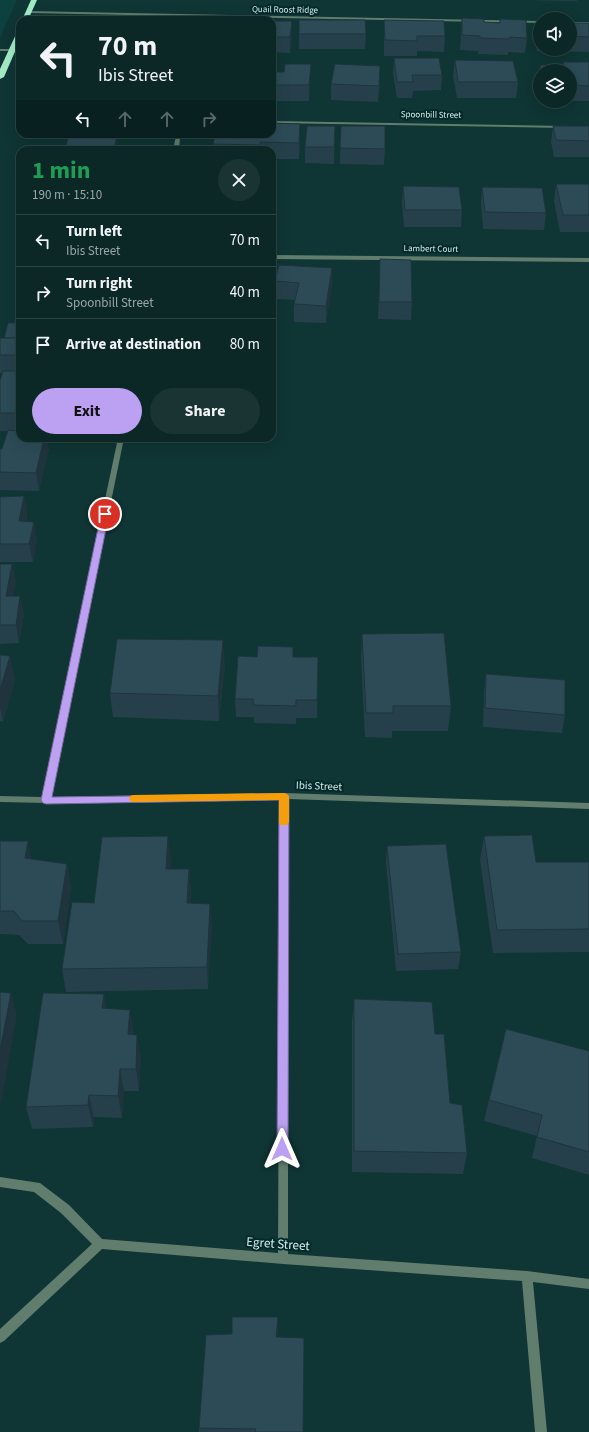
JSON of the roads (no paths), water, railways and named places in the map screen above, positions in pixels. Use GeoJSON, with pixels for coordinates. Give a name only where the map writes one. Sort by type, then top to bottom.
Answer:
{"type":"FeatureCollection","features":[{"type":"Feature","properties":{"kind":"highway"},"geometry":{"type":"LineString","coordinates":[[27,16],[34,0]]}},
{"type":"Feature","properties":{"kind":"highway"},"geometry":{"type":"LineString","coordinates":[[0,77],[16,41]]}},
{"type":"Feature","properties":{"kind":"street","name":"Quail Roost Ridge"},"geometry":{"type":"LineString","coordinates":[[29,12],[233,16]]}},
{"type":"Feature","properties":{"kind":"street","name":"Quail Roost Ridge"},"geometry":{"type":"LineString","coordinates":[[276,17],[533,22]]}},
{"type":"Feature","properties":{"kind":"street"},"geometry":{"type":"LineString","coordinates":[[577,23],[589,23]]}},
{"type":"Feature","properties":{"kind":"street"},"geometry":{"type":"LineString","coordinates":[[0,50],[12,50]]}},
{"type":"Feature","properties":{"kind":"street","name":"Spoonbill Street"},"geometry":{"type":"LineString","coordinates":[[276,122],[573,127]]}},
{"type":"Feature","properties":{"kind":"street","name":"Lambert Court"},"geometry":{"type":"LineString","coordinates":[[276,257],[589,260]]}},
{"type":"Feature","properties":{"kind":"street"},"geometry":{"type":"LineString","coordinates":[[46,800],[120,442]]}},
{"type":"Feature","properties":{"kind":"street"},"geometry":{"type":"LineString","coordinates":[[283,1259],[284,796]]}},
{"type":"Feature","properties":{"kind":"street","name":"Ibis Street"},"geometry":{"type":"LineString","coordinates":[[0,799],[46,800],[284,796],[589,806]]}},
{"type":"Feature","properties":{"kind":"street"},"geometry":{"type":"LineString","coordinates":[[0,1182],[36,1186],[64,1209],[100,1244],[0,1337]]}},
{"type":"Feature","properties":{"kind":"street","name":"Egret Street"},"geometry":{"type":"LineString","coordinates":[[100,1244],[283,1259],[527,1276],[589,1284]]}},
{"type":"Feature","properties":{"kind":"street"},"geometry":{"type":"LineString","coordinates":[[527,1276],[541,1432]]}}]}
